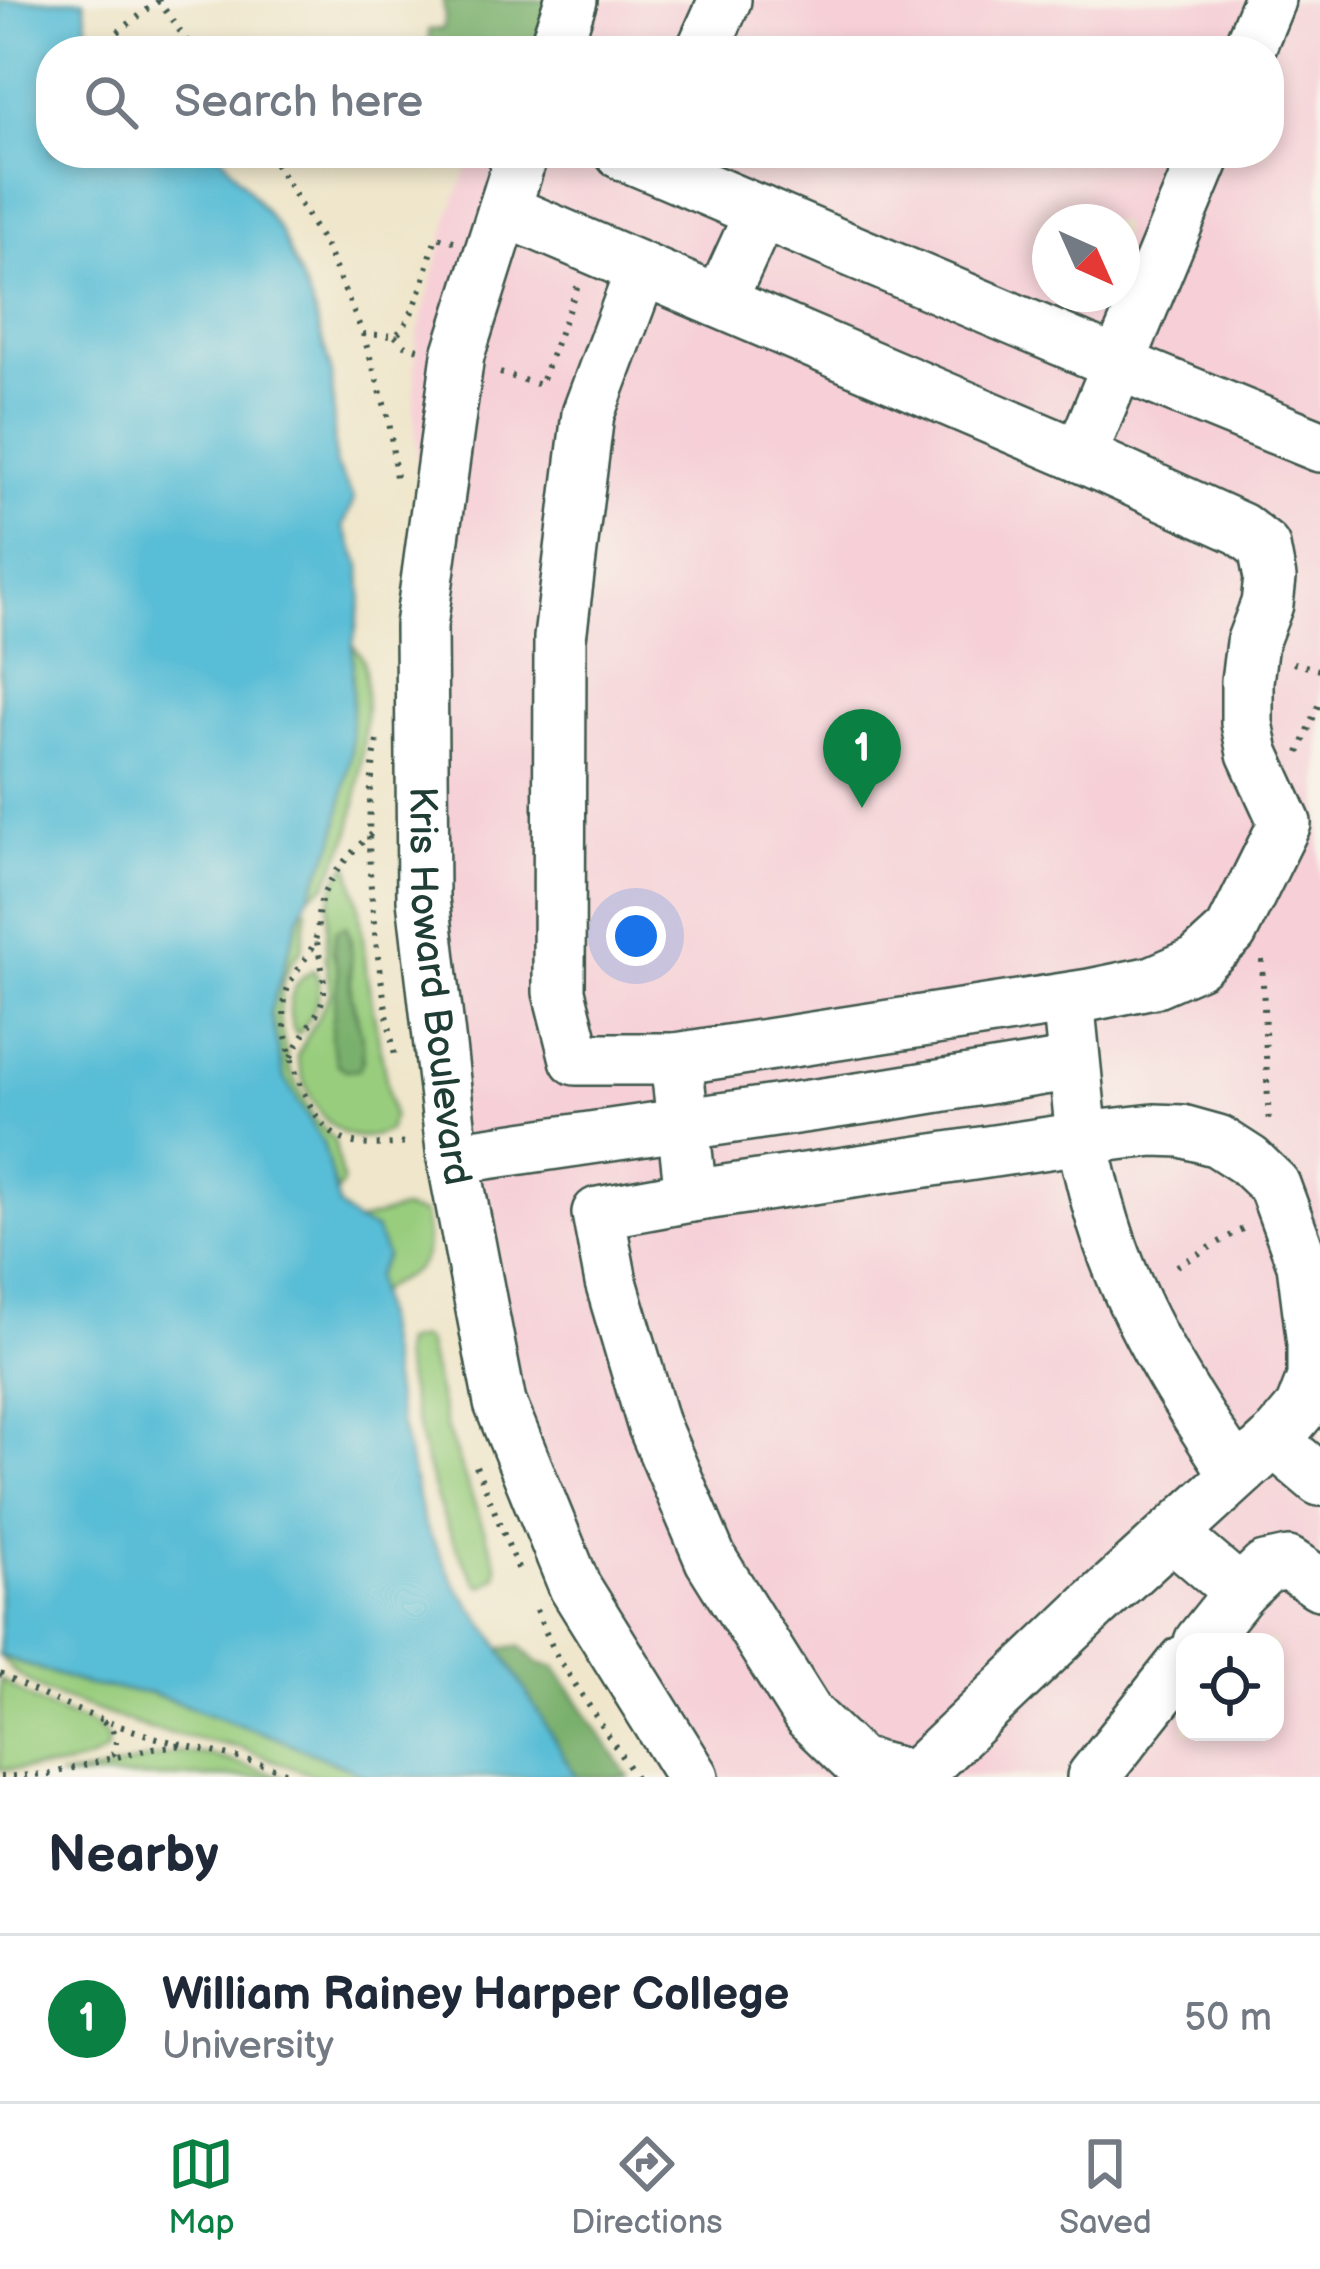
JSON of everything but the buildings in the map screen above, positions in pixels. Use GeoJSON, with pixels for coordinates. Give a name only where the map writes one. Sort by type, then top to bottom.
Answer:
{"type":"FeatureCollection","features":[{"type":"Feature","properties":{"kind":"lane"},"geometry":{"type":"LineString","coordinates":[[559,36],[571,0]]}},
{"type":"Feature","properties":{"kind":"lane"},"geometry":{"type":"LineString","coordinates":[[709,36],[725,0]]}},
{"type":"Feature","properties":{"kind":"lane"},"geometry":{"type":"LineString","coordinates":[[1254,36],[1269,0]]}},
{"type":"Feature","properties":{"kind":"lane","name":"Kris Howard Boulevard"},"geometry":{"type":"LineString","coordinates":[[517,168],[457,361],[421,626],[423,899],[434,1150],[500,1403],[575,1587],[693,1777]]}},
{"type":"Feature","properties":{"kind":"lane"},"geometry":{"type":"LineString","coordinates":[[666,168],[1320,446]]}},
{"type":"Feature","properties":{"kind":"lane"},"geometry":{"type":"LineString","coordinates":[[1080,456],[1200,168]]}},
{"type":"Feature","properties":{"kind":"lane"},"geometry":{"type":"LineString","coordinates":[[720,302],[761,212]]}},
{"type":"Feature","properties":{"kind":"lane"},"geometry":{"type":"LineString","coordinates":[[498,230],[642,269],[1080,456],[1240,529],[1264,547],[1270,578],[1267,604],[1252,643],[1247,723],[1253,753],[1285,823],[1301,841],[1231,932],[1197,964],[1154,982],[1068,999],[676,1059],[576,1058],[559,992],[560,638],[588,414],[642,269]]}},
{"type":"Feature","properties":{"kind":"lane"},"geometry":{"type":"LineString","coordinates":[[1068,999],[1082,1138],[1097,1204],[1121,1274],[1190,1405],[1235,1474]]}},
{"type":"Feature","properties":{"kind":"lane"},"geometry":{"type":"LineString","coordinates":[[676,1059],[691,1196]]}},
{"type":"Feature","properties":{"kind":"lane"},"geometry":{"type":"LineString","coordinates":[[434,1150],[683,1124],[1073,1064]]}},
{"type":"Feature","properties":{"kind":"lane"},"geometry":{"type":"LineString","coordinates":[[1182,1131],[1218,1141],[1249,1161],[1274,1186],[1303,1264],[1313,1378],[1301,1409],[1274,1441],[914,1777],[858,1762],[808,1715],[711,1560],[652,1424],[610,1282],[598,1213],[1082,1138],[1182,1131]]}},
{"type":"Feature","properties":{"kind":"lane"},"geometry":{"type":"LineString","coordinates":[[1274,1441],[1320,1480]]}},
{"type":"Feature","properties":{"kind":"lane"},"geometry":{"type":"LineString","coordinates":[[1172,1534],[1240,1592]]}},
{"type":"Feature","properties":{"kind":"lane"},"geometry":{"type":"LineString","coordinates":[[1207,1633],[1265,1568],[1288,1563],[1320,1584]]}},
{"type":"Feature","properties":{"kind":"lane"},"geometry":{"type":"LineString","coordinates":[[1093,1777],[1176,1672]]}},
{"type":"Feature","properties":{"kind":"path"},"geometry":{"type":"LineString","coordinates":[[118,32],[159,0],[184,36]]}},
{"type":"Feature","properties":{"kind":"path"},"geometry":{"type":"LineString","coordinates":[[395,336],[411,318],[436,237],[498,230]]}},
{"type":"Feature","properties":{"kind":"path"},"geometry":{"type":"LineString","coordinates":[[363,334],[395,336],[405,344],[540,385],[583,273]]}},
{"type":"Feature","properties":{"kind":"path"},"geometry":{"type":"LineString","coordinates":[[1278,662],[1320,670]]}},
{"type":"Feature","properties":{"kind":"path"},"geometry":{"type":"LineString","coordinates":[[1297,769],[1299,751],[1320,700]]}},
{"type":"Feature","properties":{"kind":"path"},"geometry":{"type":"LineString","coordinates":[[292,1058],[324,992],[316,938],[319,906],[350,853],[371,835]]}},
{"type":"Feature","properties":{"kind":"path"},"geometry":{"type":"LineString","coordinates":[[316,938],[285,996],[285,1025],[301,1089],[325,1126],[340,1139],[434,1150]]}},
{"type":"Feature","properties":{"kind":"path"},"geometry":{"type":"LineString","coordinates":[[1262,941],[1269,1145]]}},
{"type":"Feature","properties":{"kind":"path"},"geometry":{"type":"LineString","coordinates":[[0,1674],[141,1734],[270,1765],[299,1777]]}},
{"type":"Feature","properties":{"kind":"path"},"geometry":{"type":"LineString","coordinates":[[95,1717],[114,1730],[118,1740],[114,1753],[98,1763]]}},
{"type":"Feature","properties":{"kind":"path"},"geometry":{"type":"LineString","coordinates":[[0,1777],[49,1774],[153,1748],[190,1744]]}},
{"type":"Feature","properties":{"kind":"shaded area"},"geometry":{"type":"Polygon","coordinates":[[[532,0],[1320,0],[1320,1777],[668,1777],[472,1345],[414,411],[416,340],[450,213],[467,168],[1284,168],[1284,36],[518,36],[532,0]]]}},
{"type":"Feature","properties":{"kind":"green space"},"geometry":{"type":"Polygon","coordinates":[[[443,0],[549,0],[539,36],[429,36],[429,30],[443,29],[443,0]]]}},
{"type":"Feature","properties":{"kind":"green space"},"geometry":{"type":"Polygon","coordinates":[[[353,644],[363,660],[366,695],[353,817],[327,884],[309,895],[335,841],[351,752],[353,644]]]}},
{"type":"Feature","properties":{"kind":"green space"},"geometry":{"type":"Polygon","coordinates":[[[349,864],[393,1117],[388,1131],[369,1136],[352,1136],[326,1119],[308,1090],[297,1056],[330,994],[326,960],[329,904],[339,874],[349,864]],[[346,926],[336,931],[336,1005],[364,1061],[351,996],[351,938],[346,926]]]}},
{"type":"Feature","properties":{"kind":"green space"},"geometry":{"type":"Polygon","coordinates":[[[303,908],[307,909],[302,949],[283,982],[279,1019],[289,1068],[314,1119],[334,1140],[343,1183],[336,1193],[323,1143],[284,1077],[270,1012],[303,908]]]}},
{"type":"Feature","properties":{"kind":"green space"},"geometry":{"type":"Polygon","coordinates":[[[346,926],[351,994],[363,1051],[359,1069],[346,1070],[337,1064],[331,1038],[338,973],[333,951],[336,930],[346,926]]]}},
{"type":"Feature","properties":{"kind":"green space"},"geometry":{"type":"Polygon","coordinates":[[[314,970],[319,987],[316,1003],[296,1034],[290,1016],[292,997],[299,981],[314,970]]]}},
{"type":"Feature","properties":{"kind":"green space"},"geometry":{"type":"Polygon","coordinates":[[[402,1209],[424,1214],[424,1258],[413,1271],[378,1293],[356,1222],[402,1209]]]}},
{"type":"Feature","properties":{"kind":"green space"},"geometry":{"type":"Polygon","coordinates":[[[420,1338],[426,1342],[447,1430],[497,1565],[497,1576],[484,1586],[478,1584],[449,1531],[422,1445],[401,1356],[403,1342],[420,1338]]]}},
{"type":"Feature","properties":{"kind":"green space"},"geometry":{"type":"Polygon","coordinates":[[[520,1646],[538,1663],[555,1667],[629,1777],[576,1777],[500,1648],[520,1646]]]}},
{"type":"Feature","properties":{"kind":"green space"},"geometry":{"type":"Polygon","coordinates":[[[0,1656],[88,1685],[154,1694],[369,1777],[317,1777],[242,1748],[150,1729],[47,1693],[13,1671],[0,1656]]]}},
{"type":"Feature","properties":{"kind":"green space"},"geometry":{"type":"Polygon","coordinates":[[[0,1679],[47,1707],[97,1728],[107,1737],[107,1750],[71,1765],[0,1769],[0,1679]]]}},
{"type":"Feature","properties":{"kind":"green space"},"geometry":{"type":"Polygon","coordinates":[[[177,1752],[210,1755],[285,1777],[58,1777],[100,1772],[177,1752]]]}},
{"type":"Feature","properties":{"kind":"water"},"geometry":{"type":"Polygon","coordinates":[[[0,0],[84,0],[91,36],[36,36],[36,168],[232,168],[280,231],[312,305],[332,374],[335,464],[354,499],[343,527],[361,565],[362,597],[353,644],[351,752],[335,841],[301,912],[270,1012],[284,1077],[323,1143],[339,1206],[356,1222],[375,1229],[386,1256],[375,1277],[396,1405],[424,1523],[456,1586],[492,1634],[576,1777],[369,1777],[154,1694],[88,1685],[0,1656],[0,0]]]}},
{"type":"Feature","properties":{"kind":"place","name":"William Rainey Harper College"},"geometry":{"type":"Point","coordinates":[862,808]}}]}
